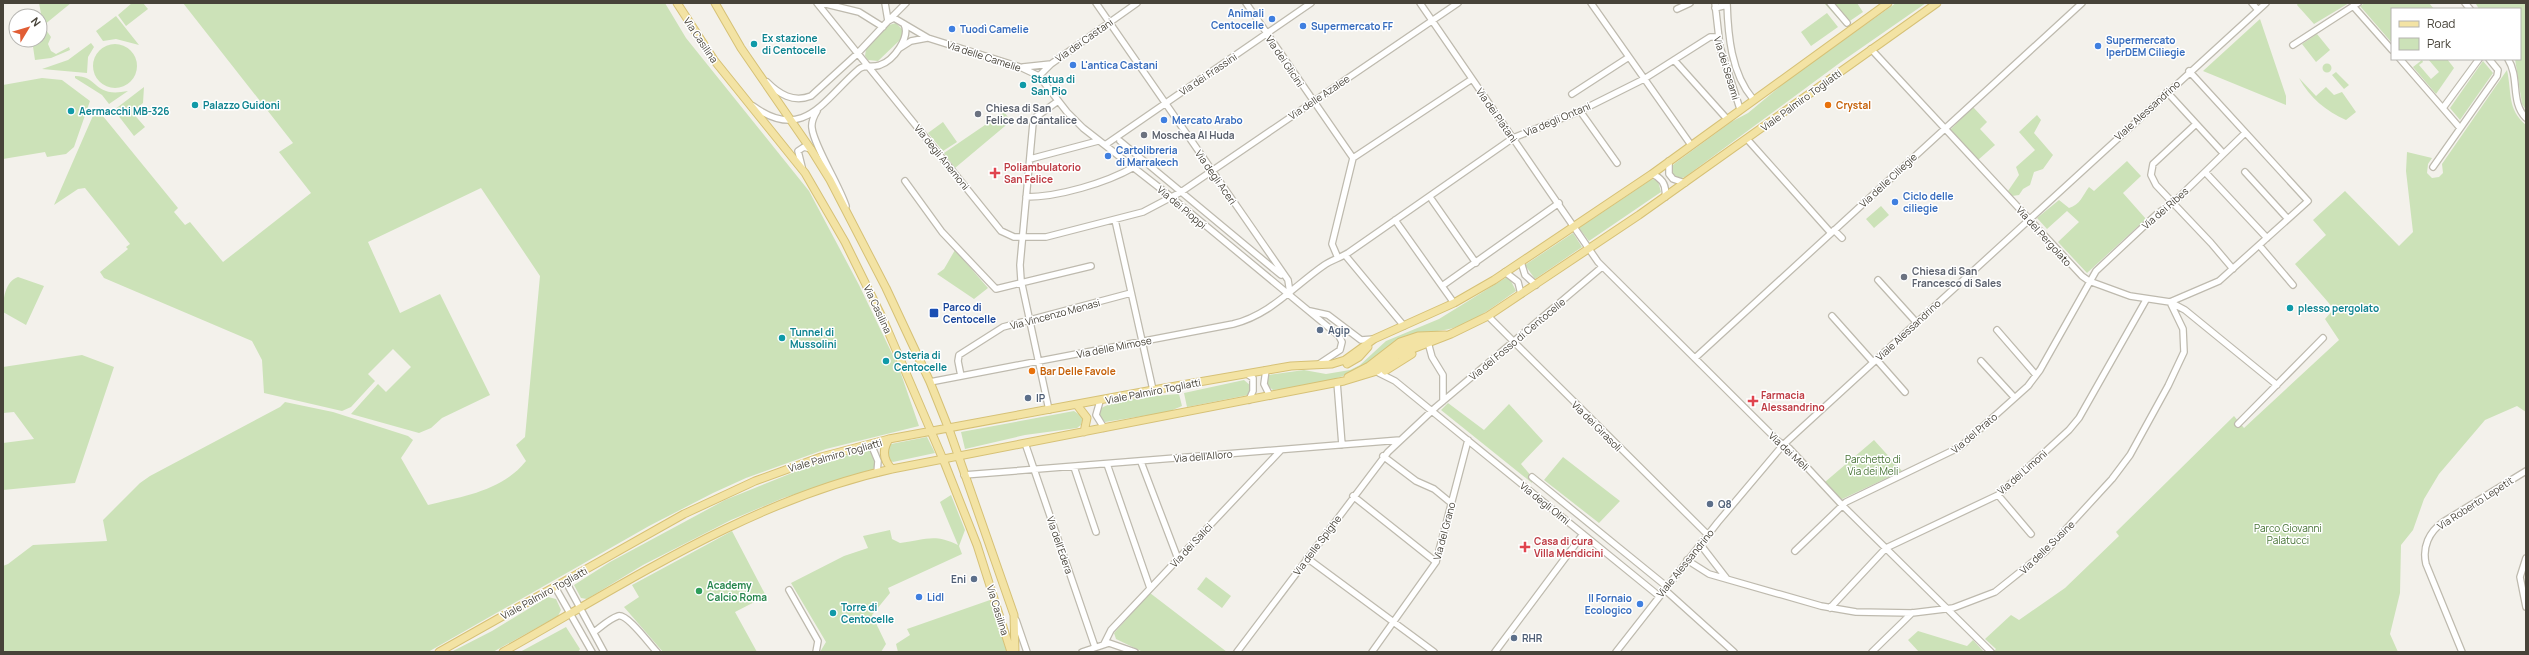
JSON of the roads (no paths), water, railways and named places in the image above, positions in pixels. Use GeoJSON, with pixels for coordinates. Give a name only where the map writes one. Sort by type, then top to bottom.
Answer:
{"type":"FeatureCollection","features":[{"type":"Feature","properties":{"kind":"main road","name":"Via Casilina"},"geometry":{"type":"LineString","coordinates":[[677,3],[703,45],[745,100],[805,173],[826,206],[863,277],[943,459],[977,545],[1011,652]]}},
{"type":"Feature","properties":{"kind":"main road","name":"Via Casilina"},"geometry":{"type":"LineString","coordinates":[[715,3],[755,68],[812,151],[848,214],[930,382],[949,428],[957,456],[1015,618],[1015,652]]}},
{"type":"Feature","properties":{"kind":"main road","name":"Viale Palmiro Togliatti"},"geometry":{"type":"LineString","coordinates":[[440,652],[684,514],[731,491],[821,457],[889,439],[1153,390],[1266,370],[1336,363],[1345,360],[1374,339],[1454,303],[1506,272],[1652,174],[1753,99],[1888,3]]}},
{"type":"Feature","properties":{"kind":"main road","name":"Viale Palmiro Togliatti"},"geometry":{"type":"LineString","coordinates":[[1369,374],[1380,373],[1400,360],[1488,316],[1536,285],[1685,183],[1871,48],[1936,3]]}},
{"type":"Feature","properties":{"kind":"main road","name":"Viale Palmiro Togliatti"},"geometry":{"type":"LineString","coordinates":[[1318,365],[1334,367],[1345,365],[1356,359],[1372,343],[1386,334]]}},
{"type":"Feature","properties":{"kind":"main road","name":"Viale Palmiro Togliatti"},"geometry":{"type":"LineString","coordinates":[[503,652],[570,613],[734,525],[801,497],[877,472],[1349,380],[1382,368],[1397,355],[1451,334]]}},
{"type":"Feature","properties":{"kind":"main road","name":"Viale Palmiro Togliatti"},"geometry":{"type":"LineString","coordinates":[[1349,380],[1376,367],[1386,357],[1399,349],[1451,334]]}},
{"type":"Feature","properties":{"kind":"main road","name":"Viale Palmiro Togliatti"},"geometry":{"type":"LineString","coordinates":[[1337,382],[1369,366],[1389,348],[1406,339],[1451,334]]}},
{"type":"Feature","properties":{"kind":"main road"},"geometry":{"type":"LineString","coordinates":[[1077,405],[1087,418],[1084,432]]}},
{"type":"Feature","properties":{"kind":"main road"},"geometry":{"type":"LineString","coordinates":[[889,439],[884,455],[892,469]]}},
{"type":"Feature","properties":{"kind":"street"},"geometry":{"type":"LineString","coordinates":[[818,3],[859,12],[883,27]]}},
{"type":"Feature","properties":{"kind":"street","name":"Via degli Anemoni"},"geometry":{"type":"LineString","coordinates":[[818,3],[857,54],[1001,231],[1009,236],[1022,238],[1046,237],[1115,220]]}},
{"type":"Feature","properties":{"kind":"street"},"geometry":{"type":"LineString","coordinates":[[885,3],[888,21]]}},
{"type":"Feature","properties":{"kind":"street"},"geometry":{"type":"LineString","coordinates":[[755,68],[781,93],[790,98],[801,99],[816,93],[857,54],[906,3]]}},
{"type":"Feature","properties":{"kind":"street","name":"Via degli Aceri"},"geometry":{"type":"LineString","coordinates":[[1096,3],[1288,280],[1290,293]]}},
{"type":"Feature","properties":{"kind":"street","name":"Via dei Castani"},"geometry":{"type":"LineString","coordinates":[[1039,76],[1051,64],[1137,3]]}},
{"type":"Feature","properties":{"kind":"street","name":"Via dei Glicini"},"geometry":{"type":"LineString","coordinates":[[1246,3],[1353,158]]}},
{"type":"Feature","properties":{"kind":"street","name":"Via dei Frassini"},"geometry":{"type":"LineString","coordinates":[[1105,145],[1311,3]]}},
{"type":"Feature","properties":{"kind":"street","name":"Via dei Platani"},"geometry":{"type":"LineString","coordinates":[[1420,3],[1575,225],[1589,249]]}},
{"type":"Feature","properties":{"kind":"street","name":"Via delle Azalee"},"geometry":{"type":"LineString","coordinates":[[1115,220],[1147,211],[1172,198],[1458,3]]}},
{"type":"Feature","properties":{"kind":"street"},"geometry":{"type":"LineString","coordinates":[[1591,3],[1691,145]]}},
{"type":"Feature","properties":{"kind":"street"},"geometry":{"type":"LineString","coordinates":[[1677,9],[1690,3]]}},
{"type":"Feature","properties":{"kind":"street"},"geometry":{"type":"LineString","coordinates":[[1830,3],[1846,22]]}},
{"type":"Feature","properties":{"kind":"street","name":"Via delle Ciliegie"},"geometry":{"type":"LineString","coordinates":[[1695,358],[2082,3]]}},
{"type":"Feature","properties":{"kind":"street"},"geometry":{"type":"LineString","coordinates":[[2252,3],[2258,10]]}},
{"type":"Feature","properties":{"kind":"street","name":"Viale Alessandrino"},"geometry":{"type":"LineString","coordinates":[[1616,652],[1700,544],[1783,445],[2266,3]]}},
{"type":"Feature","properties":{"kind":"street"},"geometry":{"type":"LineString","coordinates":[[1715,6],[1727,4]]}},
{"type":"Feature","properties":{"kind":"street","name":"Via dei Sesami"},"geometry":{"type":"LineString","coordinates":[[1727,4],[1729,34],[1736,64],[1745,88],[1753,99]]}},
{"type":"Feature","properties":{"kind":"street"},"geometry":{"type":"LineString","coordinates":[[2293,44],[2356,4],[2391,49]]}},
{"type":"Feature","properties":{"kind":"street","name":"Via dei Sesami"},"geometry":{"type":"LineString","coordinates":[[1715,6],[1717,37],[1726,72],[1740,109]]}},
{"type":"Feature","properties":{"kind":"street"},"geometry":{"type":"LineString","coordinates":[[888,21],[894,18],[904,22],[906,33],[896,51]]}},
{"type":"Feature","properties":{"kind":"street","name":"Via delle Camelie"},"geometry":{"type":"LineString","coordinates":[[904,22],[928,38],[1020,67],[1039,76]]}},
{"type":"Feature","properties":{"kind":"street","name":"Via degli Ontani"},"geometry":{"type":"LineString","coordinates":[[1338,258],[1345,255],[1513,138],[1580,111],[1644,79],[1710,37],[1717,37]]}},
{"type":"Feature","properties":{"kind":"street"},"geometry":{"type":"LineString","coordinates":[[745,100],[767,115],[791,121],[809,116],[860,68],[881,65],[896,51],[911,41],[928,38]]}},
{"type":"Feature","properties":{"kind":"street","name":"Via del Pergolato"},"geometry":{"type":"LineString","coordinates":[[1871,48],[2073,268],[2089,281],[2146,300],[2170,302],[2214,284],[2233,269],[2308,201],[2189,72]]}},
{"type":"Feature","properties":{"kind":"street"},"geometry":{"type":"LineString","coordinates":[[1572,94],[1629,57]]}},
{"type":"Feature","properties":{"kind":"street"},"geometry":{"type":"LineString","coordinates":[[1674,60],[1727,119]]}},
{"type":"Feature","properties":{"kind":"street"},"geometry":{"type":"LineString","coordinates":[[2401,60],[2460,128]]}},
{"type":"Feature","properties":{"kind":"street"},"geometry":{"type":"LineString","coordinates":[[2443,108],[2478,60]]}},
{"type":"Feature","properties":{"kind":"street"},"geometry":{"type":"LineString","coordinates":[[2434,167],[2497,76],[2498,70],[2490,60]]}},
{"type":"Feature","properties":{"kind":"street"},"geometry":{"type":"LineString","coordinates":[[2508,60],[2515,74],[2518,106],[2526,118]]}},
{"type":"Feature","properties":{"kind":"street","name":"Via dei Castani"},"geometry":{"type":"LineString","coordinates":[[1020,67],[1051,64]]}},
{"type":"Feature","properties":{"kind":"street","name":"Via dei Pioppi"},"geometry":{"type":"LineString","coordinates":[[1039,76],[1076,122],[1098,141],[1134,167],[1272,281],[1290,293],[1338,334],[1342,342],[1338,352],[1318,365]]}},
{"type":"Feature","properties":{"kind":"street"},"geometry":{"type":"LineString","coordinates":[[1338,258],[1332,244],[1353,158],[1472,79]]}},
{"type":"Feature","properties":{"kind":"street"},"geometry":{"type":"LineString","coordinates":[[2167,92],[2223,153]]}},
{"type":"Feature","properties":{"kind":"street"},"geometry":{"type":"LineString","coordinates":[[1049,410],[1022,283],[1020,265],[1035,119],[1058,101]]}},
{"type":"Feature","properties":{"kind":"street","name":"Via Casilina"},"geometry":{"type":"LineString","coordinates":[[820,107],[813,119],[813,134],[835,177],[848,214]]}},
{"type":"Feature","properties":{"kind":"street"},"geometry":{"type":"LineString","coordinates":[[1580,111],[1617,164]]}},
{"type":"Feature","properties":{"kind":"street"},"geometry":{"type":"LineString","coordinates":[[2196,124],[2150,169],[2154,183],[2174,202],[2233,269]]}},
{"type":"Feature","properties":{"kind":"street","name":"Via dei Ribes"},"geometry":{"type":"LineString","coordinates":[[2089,281],[2109,258],[2174,202],[2243,135]]}},
{"type":"Feature","properties":{"kind":"street"},"geometry":{"type":"LineString","coordinates":[[1747,139],[1832,232],[1842,238]]}},
{"type":"Feature","properties":{"kind":"street"},"geometry":{"type":"LineString","coordinates":[[1030,159],[1098,141]]}},
{"type":"Feature","properties":{"kind":"street","name":"Via dei Pioppi"},"geometry":{"type":"LineString","coordinates":[[1120,141],[1288,280]]}},
{"type":"Feature","properties":{"kind":"street"},"geometry":{"type":"LineString","coordinates":[[805,173],[798,152],[804,147],[812,151]]}},
{"type":"Feature","properties":{"kind":"street"},"geometry":{"type":"LineString","coordinates":[[1669,161],[1669,174],[1673,179],[1685,183]]}},
{"type":"Feature","properties":{"kind":"street"},"geometry":{"type":"LineString","coordinates":[[1026,197],[1046,195],[1112,178],[1134,167]]}},
{"type":"Feature","properties":{"kind":"street"},"geometry":{"type":"LineString","coordinates":[[2205,172],[2267,238]]}},
{"type":"Feature","properties":{"kind":"street"},"geometry":{"type":"LineString","coordinates":[[2245,172],[2288,219]]}},
{"type":"Feature","properties":{"kind":"street"},"geometry":{"type":"LineString","coordinates":[[1652,174],[1661,179],[1665,184],[1665,197]]}},
{"type":"Feature","properties":{"kind":"street"},"geometry":{"type":"LineString","coordinates":[[905,182],[942,232],[994,288],[1022,283],[1091,266]]}},
{"type":"Feature","properties":{"kind":"street"},"geometry":{"type":"LineString","coordinates":[[1432,200],[1476,263]]}},
{"type":"Feature","properties":{"kind":"street"},"geometry":{"type":"LineString","coordinates":[[1442,286],[1559,203]]}},
{"type":"Feature","properties":{"kind":"street"},"geometry":{"type":"LineString","coordinates":[[1115,220],[1153,390]]}},
{"type":"Feature","properties":{"kind":"street"},"geometry":{"type":"LineString","coordinates":[[1395,220],[1454,303]]}},
{"type":"Feature","properties":{"kind":"street"},"geometry":{"type":"LineString","coordinates":[[2259,245],[2293,285]]}},
{"type":"Feature","properties":{"kind":"street","name":"Via dei Meli"},"geometry":{"type":"LineString","coordinates":[[1589,249],[1602,267],[1783,445],[1789,448],[1842,505],[1991,652]]}},
{"type":"Feature","properties":{"kind":"street"},"geometry":{"type":"LineString","coordinates":[[1345,255],[1404,326]]}},
{"type":"Feature","properties":{"kind":"street","name":"Via delle Mimose"},"geometry":{"type":"LineString","coordinates":[[930,382],[1244,321],[1265,311],[1290,293],[1321,267],[1338,258]]}},
{"type":"Feature","properties":{"kind":"street"},"geometry":{"type":"LineString","coordinates":[[1521,262],[1525,275],[1536,285]]}},
{"type":"Feature","properties":{"kind":"street","name":"Via del Fosso di Centocelle"},"geometry":{"type":"LineString","coordinates":[[1431,411],[1602,267]]}},
{"type":"Feature","properties":{"kind":"street"},"geometry":{"type":"LineString","coordinates":[[1506,272],[1518,282],[1521,294]]}},
{"type":"Feature","properties":{"kind":"street"},"geometry":{"type":"LineString","coordinates":[[1878,280],[1916,322]]}},
{"type":"Feature","properties":{"kind":"street","name":"Via del Prato"},"geometry":{"type":"LineString","coordinates":[[1795,551],[1842,505],[1952,452],[2014,397],[2036,375],[2089,281]]}},
{"type":"Feature","properties":{"kind":"street","name":"Via Vincenzo Menasi"},"geometry":{"type":"LineString","coordinates":[[961,376],[958,360],[962,352],[998,329],[1132,294]]}},
{"type":"Feature","properties":{"kind":"street","name":"Via dei Limoni"},"geometry":{"type":"LineString","coordinates":[[1830,608],[1886,548],[1998,495],[2075,424],[2146,300]]}},
{"type":"Feature","properties":{"kind":"street"},"geometry":{"type":"LineString","coordinates":[[2170,302],[2183,309],[2277,385]]}},
{"type":"Feature","properties":{"kind":"street","name":"Via delle Susine"},"geometry":{"type":"LineString","coordinates":[[1688,560],[1701,571],[1727,579],[1830,608],[1876,614],[1912,613],[1961,607],[1995,592],[2028,568],[2058,539],[2122,467],[2168,386],[2184,352],[2183,327],[2170,302]]}},
{"type":"Feature","properties":{"kind":"street","name":"Via dei Pioppi"},"geometry":{"type":"LineString","coordinates":[[1310,310],[1330,316],[1361,340],[1374,339]]}},
{"type":"Feature","properties":{"kind":"street","name":"Via dei Girasoli"},"geometry":{"type":"LineString","coordinates":[[1488,316],[1513,343],[1708,535]]}},
{"type":"Feature","properties":{"kind":"street"},"geometry":{"type":"LineString","coordinates":[[1832,316],[1905,392]]}},
{"type":"Feature","properties":{"kind":"street"},"geometry":{"type":"LineString","coordinates":[[1998,330],[2036,375]]}},
{"type":"Feature","properties":{"kind":"street"},"geometry":{"type":"LineString","coordinates":[[2238,424],[2323,338]]}},
{"type":"Feature","properties":{"kind":"street"},"geometry":{"type":"LineString","coordinates":[[1429,346],[1432,357],[1443,374],[1443,401]]}},
{"type":"Feature","properties":{"kind":"street"},"geometry":{"type":"LineString","coordinates":[[1981,361],[2014,397]]}},
{"type":"Feature","properties":{"kind":"street"},"geometry":{"type":"LineString","coordinates":[[1266,370],[1265,387],[1270,396]]}},
{"type":"Feature","properties":{"kind":"street"},"geometry":{"type":"LineString","coordinates":[[1380,373],[1391,378],[1431,411],[1400,440]]}},
{"type":"Feature","properties":{"kind":"street"},"geometry":{"type":"LineString","coordinates":[[1247,374],[1253,378],[1254,383],[1249,400]]}},
{"type":"Feature","properties":{"kind":"street"},"geometry":{"type":"LineString","coordinates":[[1337,382],[1342,445]]}},
{"type":"Feature","properties":{"kind":"street"},"geometry":{"type":"LineString","coordinates":[[1100,401],[1096,415],[1104,428]]}},
{"type":"Feature","properties":{"kind":"street","name":"Via degli Olmi"},"geometry":{"type":"LineString","coordinates":[[1431,411],[1659,596]]}},
{"type":"Feature","properties":{"kind":"street","name":"Via dell'Alloro"},"geometry":{"type":"LineString","coordinates":[[964,475],[1141,462],[1400,440]]}},
{"type":"Feature","properties":{"kind":"street","name":"Via delle Spighe"},"geometry":{"type":"LineString","coordinates":[[1237,652],[1353,496],[1384,456],[1400,440]]}},
{"type":"Feature","properties":{"kind":"street","name":"Via del Grano"},"geometry":{"type":"LineString","coordinates":[[1372,652],[1436,562],[1468,440]]}},
{"type":"Feature","properties":{"kind":"street","name":"Via dell'Edera"},"geometry":{"type":"LineString","coordinates":[[1025,443],[1095,647]]}},
{"type":"Feature","properties":{"kind":"street"},"geometry":{"type":"LineString","coordinates":[[871,444],[878,461],[877,472]]}},
{"type":"Feature","properties":{"kind":"street","name":"Via dei Salici"},"geometry":{"type":"LineString","coordinates":[[1104,644],[1111,630],[1281,450]]}},
{"type":"Feature","properties":{"kind":"street"},"geometry":{"type":"LineString","coordinates":[[1384,456],[1416,481],[1434,489],[1451,503]]}},
{"type":"Feature","properties":{"kind":"street"},"geometry":{"type":"LineString","coordinates":[[1141,462],[1178,559]]}},
{"type":"Feature","properties":{"kind":"street"},"geometry":{"type":"LineString","coordinates":[[1108,464],[1150,588]]}},
{"type":"Feature","properties":{"kind":"street"},"geometry":{"type":"LineString","coordinates":[[1074,467],[1096,532]]}},
{"type":"Feature","properties":{"kind":"street","name":"Via Roberto Lepetit"},"geometry":{"type":"LineString","coordinates":[[2462,652],[2428,570],[2425,553],[2427,541],[2433,530],[2443,522],[2526,471]]}},
{"type":"Feature","properties":{"kind":"street","name":"Via degli Olmi"},"geometry":{"type":"LineString","coordinates":[[1532,477],[1665,588],[1734,652]]}},
{"type":"Feature","properties":{"kind":"street"},"geometry":{"type":"LineString","coordinates":[[1998,495],[2031,534]]}},
{"type":"Feature","properties":{"kind":"street"},"geometry":{"type":"LineString","coordinates":[[1353,496],[1436,562]]}},
{"type":"Feature","properties":{"kind":"street"},"geometry":{"type":"LineString","coordinates":[[1495,652],[1583,534]]}},
{"type":"Feature","properties":{"kind":"street"},"geometry":{"type":"LineString","coordinates":[[1700,544],[1727,579]]}},
{"type":"Feature","properties":{"kind":"street"},"geometry":{"type":"LineString","coordinates":[[1307,558],[1434,652]]}},
{"type":"Feature","properties":{"kind":"street"},"geometry":{"type":"LineString","coordinates":[[2526,558],[2520,581],[2526,607]]}},
{"type":"Feature","properties":{"kind":"street"},"geometry":{"type":"LineString","coordinates":[[2520,581],[2526,588]]}},
{"type":"Feature","properties":{"kind":"street"},"geometry":{"type":"LineString","coordinates":[[566,582],[604,652]]}},
{"type":"Feature","properties":{"kind":"street"},"geometry":{"type":"LineString","coordinates":[[556,587],[592,652]]}},
{"type":"Feature","properties":{"kind":"street"},"geometry":{"type":"LineString","coordinates":[[789,590],[818,641],[816,652]]}},
{"type":"Feature","properties":{"kind":"street"},"geometry":{"type":"LineString","coordinates":[[1872,652],[1912,613]]}},
{"type":"Feature","properties":{"kind":"street"},"geometry":{"type":"LineString","coordinates":[[594,632],[617,617],[623,616],[629,620],[657,652]]}},
{"type":"Feature","properties":{"kind":"street","name":"Via Casilina"},"geometry":{"type":"LineString","coordinates":[[1015,618],[1027,652]]}},
{"type":"Feature","properties":{"kind":"street"},"geometry":{"type":"LineString","coordinates":[[1082,652],[1104,644],[1113,643],[1135,652]]}},
{"type":"Feature","properties":{"kind":"place","name":"Animali Centocelle"},"geometry":{"type":"Point","coordinates":[1272,19]}},
{"type":"Feature","properties":{"kind":"place","name":"Supermercato FF"},"geometry":{"type":"Point","coordinates":[1303,26]}},
{"type":"Feature","properties":{"kind":"place","name":"Tuodì Camelie"},"geometry":{"type":"Point","coordinates":[952,29]}},
{"type":"Feature","properties":{"kind":"place","name":"Ex stazione di Centocelle"},"geometry":{"type":"Point","coordinates":[754,44]}},
{"type":"Feature","properties":{"kind":"place","name":"Supermercato IperDEM Ciliegie"},"geometry":{"type":"Point","coordinates":[2098,46]}},
{"type":"Feature","properties":{"kind":"place","name":"L'antica Castani"},"geometry":{"type":"Point","coordinates":[1073,65]}},
{"type":"Feature","properties":{"kind":"place","name":"Statua di San Pio"},"geometry":{"type":"Point","coordinates":[1023,85]}},
{"type":"Feature","properties":{"kind":"place","name":"Palazzo Guidoni"},"geometry":{"type":"Point","coordinates":[195,105]}},
{"type":"Feature","properties":{"kind":"place","name":"Crystal"},"geometry":{"type":"Point","coordinates":[1828,105]}},
{"type":"Feature","properties":{"kind":"place","name":"Aermacchi MB-326"},"geometry":{"type":"Point","coordinates":[71,111]}},
{"type":"Feature","properties":{"kind":"place","name":"Chiesa di San Felice da Cantalice"},"geometry":{"type":"Point","coordinates":[978,114]}},
{"type":"Feature","properties":{"kind":"place","name":"Mercato Arabo"},"geometry":{"type":"Point","coordinates":[1164,120]}},
{"type":"Feature","properties":{"kind":"place","name":"Moschea Al Huda"},"geometry":{"type":"Point","coordinates":[1144,135]}},
{"type":"Feature","properties":{"kind":"place","name":"Cartolibreria di Marrakech"},"geometry":{"type":"Point","coordinates":[1108,156]}},
{"type":"Feature","properties":{"kind":"place","name":"Poliambulatorio San Felice"},"geometry":{"type":"Point","coordinates":[995,173]}},
{"type":"Feature","properties":{"kind":"place","name":"Ciclo delle ciliegie"},"geometry":{"type":"Point","coordinates":[1895,202]}},
{"type":"Feature","properties":{"kind":"place","name":"Chiesa di San Francesco di Sales"},"geometry":{"type":"Point","coordinates":[1904,277]}},
{"type":"Feature","properties":{"kind":"place","name":"plesso pergolato"},"geometry":{"type":"Point","coordinates":[2290,308]}},
{"type":"Feature","properties":{"kind":"place","name":"Parco di Centocelle"},"geometry":{"type":"Point","coordinates":[934,313]}},
{"type":"Feature","properties":{"kind":"place","name":"Agip"},"geometry":{"type":"Point","coordinates":[1320,330]}},
{"type":"Feature","properties":{"kind":"place","name":"Tunnel di Mussolini"},"geometry":{"type":"Point","coordinates":[782,338]}},
{"type":"Feature","properties":{"kind":"place","name":"Osteria di Centocelle"},"geometry":{"type":"Point","coordinates":[886,361]}},
{"type":"Feature","properties":{"kind":"place","name":"Bar Delle Favole"},"geometry":{"type":"Point","coordinates":[1032,371]}},
{"type":"Feature","properties":{"kind":"place","name":"IP"},"geometry":{"type":"Point","coordinates":[1028,398]}},
{"type":"Feature","properties":{"kind":"place","name":"Farmacia Alessandrino"},"geometry":{"type":"Point","coordinates":[1753,401]}},
{"type":"Feature","properties":{"kind":"place","name":"Q8"},"geometry":{"type":"Point","coordinates":[1710,504]}},
{"type":"Feature","properties":{"kind":"place","name":"Casa di cura Villa Mendicini"},"geometry":{"type":"Point","coordinates":[1525,547]}},
{"type":"Feature","properties":{"kind":"place","name":"Eni"},"geometry":{"type":"Point","coordinates":[974,579]}},
{"type":"Feature","properties":{"kind":"place","name":"Academy Calcio Roma"},"geometry":{"type":"Point","coordinates":[699,591]}},
{"type":"Feature","properties":{"kind":"place","name":"Lidl"},"geometry":{"type":"Point","coordinates":[919,597]}},
{"type":"Feature","properties":{"kind":"place","name":"Il Fornaio Ecologico"},"geometry":{"type":"Point","coordinates":[1640,604]}},
{"type":"Feature","properties":{"kind":"place","name":"Torre di Centocelle"},"geometry":{"type":"Point","coordinates":[833,613]}},
{"type":"Feature","properties":{"kind":"place","name":"RHR"},"geometry":{"type":"Point","coordinates":[1514,638]}},
{"type":"Feature","properties":{"kind":"park label","name":"Parchetto di Via dei Meli"},"geometry":{"type":"Point","coordinates":[1873,464]}},
{"type":"Feature","properties":{"kind":"park label","name":"Parco Giovanni Palatucci"},"geometry":{"type":"Point","coordinates":[2288,534]}}]}
